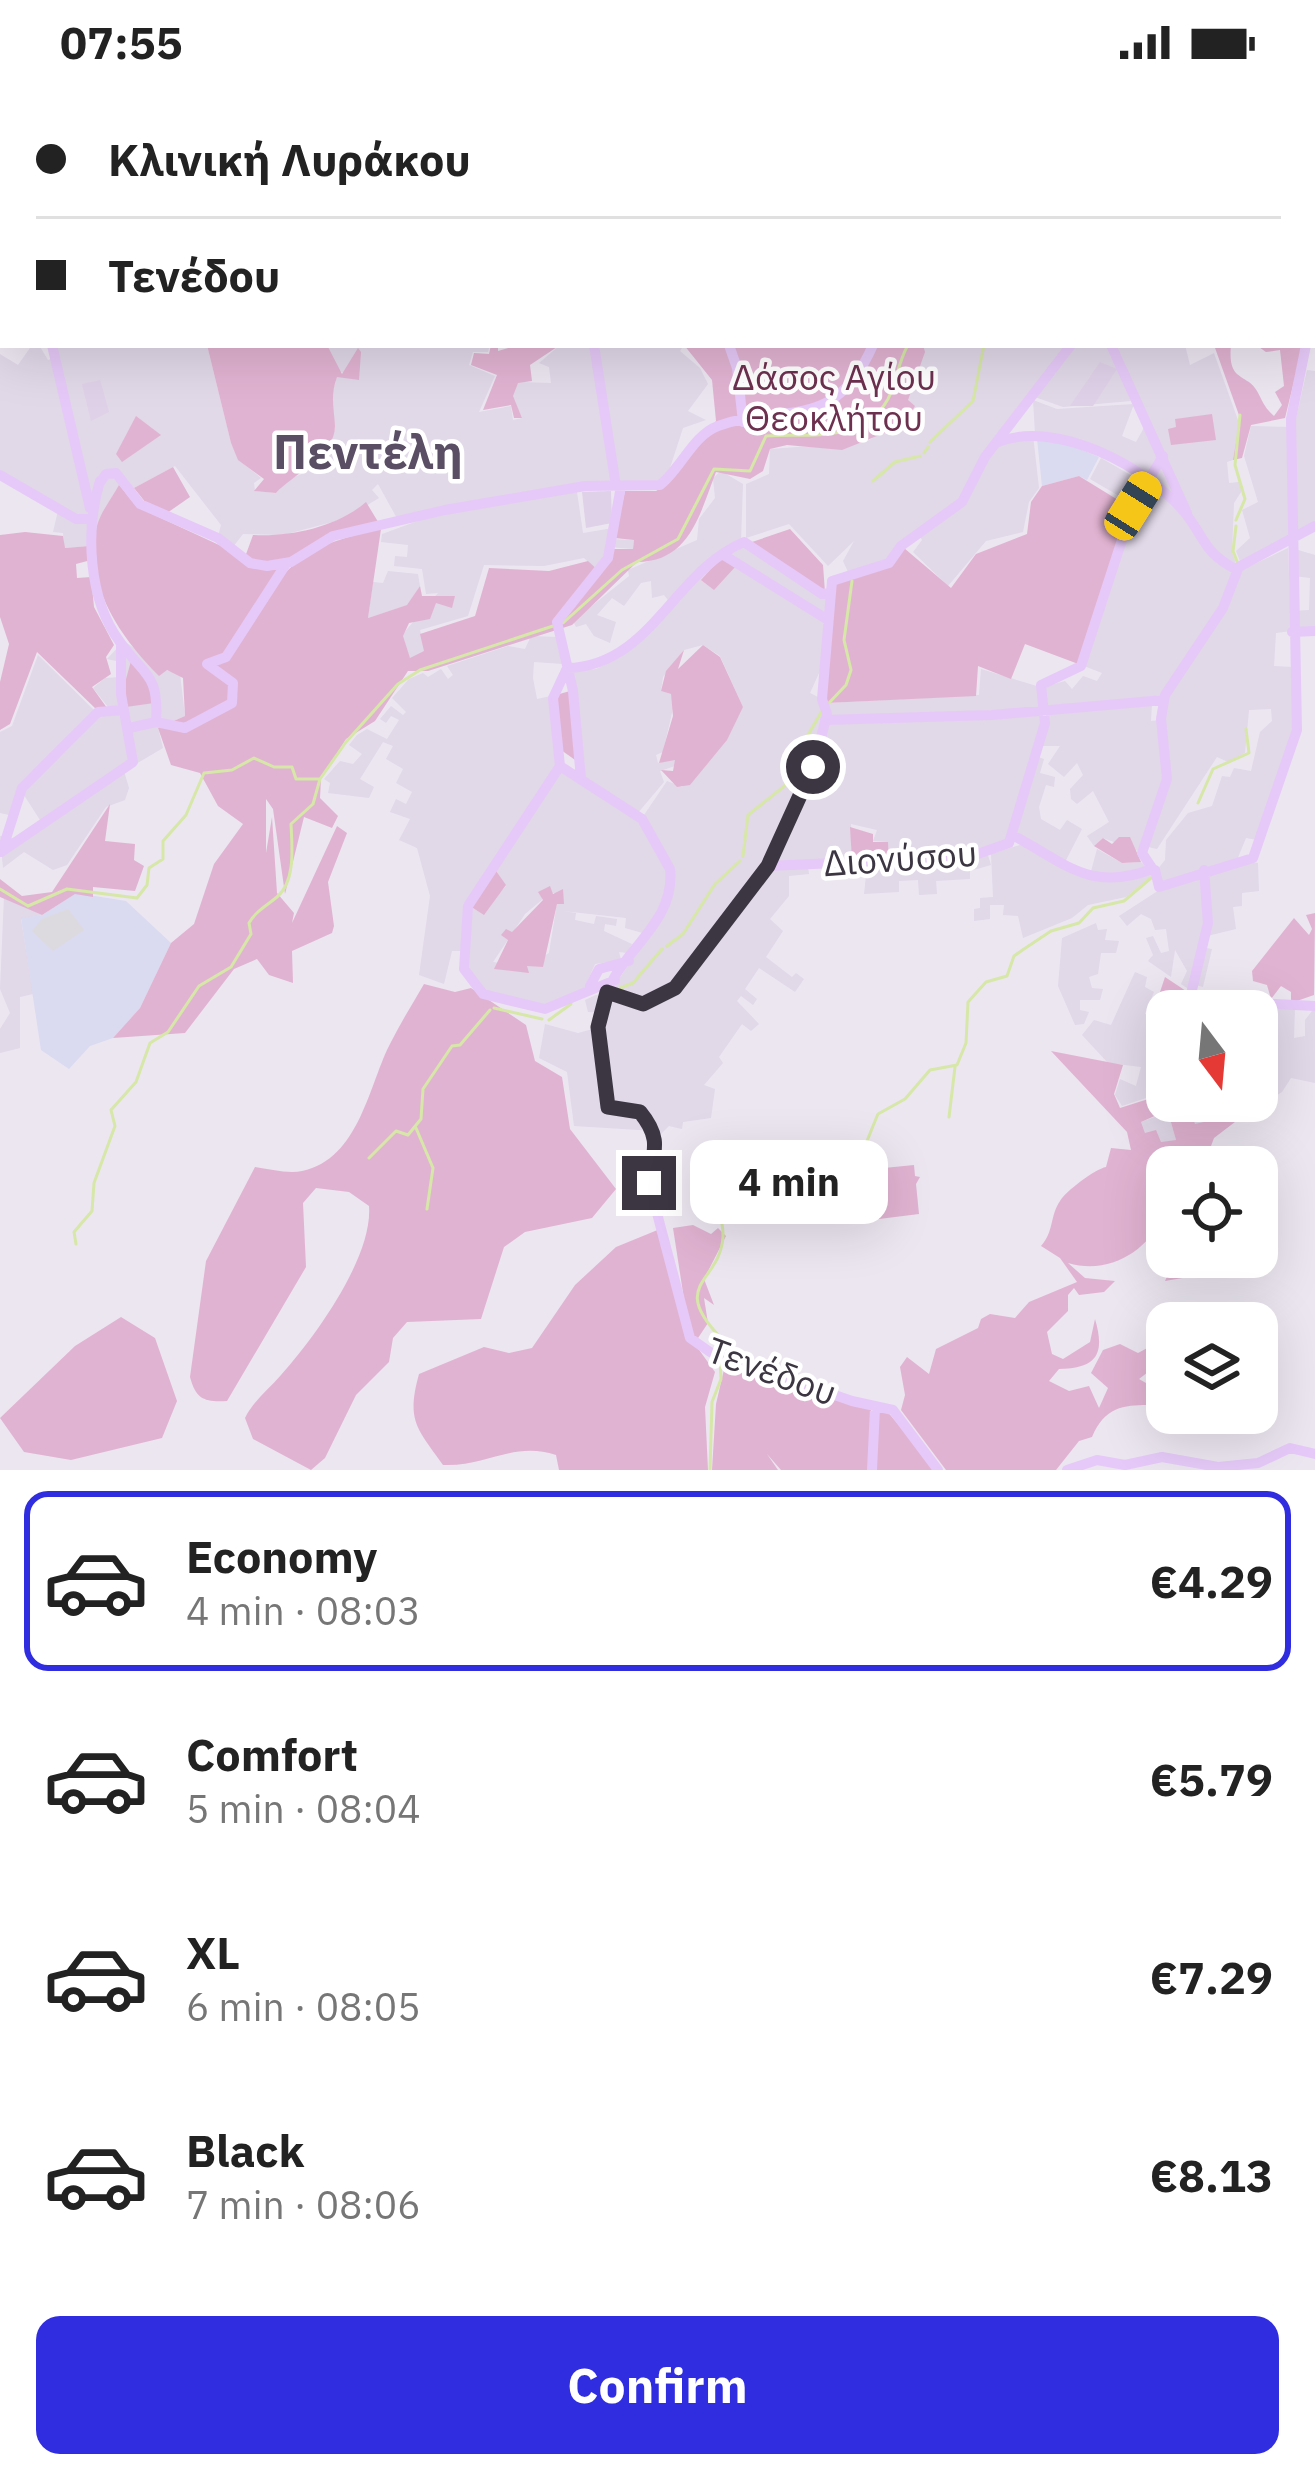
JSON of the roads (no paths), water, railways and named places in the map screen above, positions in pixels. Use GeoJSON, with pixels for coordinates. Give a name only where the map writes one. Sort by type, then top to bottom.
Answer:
{"type":"FeatureCollection","features":[{"type":"Feature","properties":{"kind":"street"},"geometry":{"type":"LineString","coordinates":[[53,348],[90,513],[100,603],[129,663],[155,681],[156,722]]}},
{"type":"Feature","properties":{"kind":"street"},"geometry":{"type":"LineString","coordinates":[[579,775],[558,626],[608,558],[618,504],[595,348]]}},
{"type":"Feature","properties":{"kind":"street"},"geometry":{"type":"LineString","coordinates":[[730,348],[737,368],[742,422]]}},
{"type":"Feature","properties":{"kind":"street"},"geometry":{"type":"LineString","coordinates":[[129,728],[156,722],[185,728],[232,703],[233,683],[207,664],[226,657],[286,564],[326,539],[580,487],[662,484],[709,431],[816,410],[848,382],[871,348]]}},
{"type":"Feature","properties":{"kind":"street"},"geometry":{"type":"LineString","coordinates":[[603,987],[643,1004],[671,992],[768,866],[813,767],[825,711],[829,593],[836,578],[885,562],[972,491],[980,465],[1008,435],[1069,348]]}},
{"type":"Feature","properties":{"kind":"street"},"geometry":{"type":"LineString","coordinates":[[1112,348],[1180,503],[1206,550],[1238,569]]}},
{"type":"Feature","properties":{"kind":"street"},"geometry":{"type":"LineString","coordinates":[[1305,348],[1291,414],[1290,545],[1297,730],[1253,858],[1204,869],[1159,887],[1142,853],[1144,832],[1167,779],[1165,698],[1223,608],[1238,569],[1290,545],[1315,526]]}},
{"type":"Feature","properties":{"kind":"street"},"geometry":{"type":"LineString","coordinates":[[1008,435],[1067,440],[1148,481],[1180,503]]}},
{"type":"Feature","properties":{"kind":"street"},"geometry":{"type":"LineString","coordinates":[[1148,481],[1163,456]]}},
{"type":"Feature","properties":{"kind":"street"},"geometry":{"type":"LineString","coordinates":[[0,475],[79,520],[90,513],[99,484],[115,473],[140,504],[218,538],[250,563],[286,564]]}},
{"type":"Feature","properties":{"kind":"street","name":"Διονύσου"},"geometry":{"type":"LineString","coordinates":[[768,866],[960,858],[1001,849],[1019,839],[1045,710],[1041,685],[1082,666],[1133,506],[1148,481]]}},
{"type":"Feature","properties":{"kind":"street"},"geometry":{"type":"LineString","coordinates":[[567,668],[594,667],[622,653],[722,554],[744,542],[822,594],[829,593]]}},
{"type":"Feature","properties":{"kind":"street"},"geometry":{"type":"LineString","coordinates":[[722,554],[828,620]]}},
{"type":"Feature","properties":{"kind":"street"},"geometry":{"type":"LineString","coordinates":[[1292,632],[1315,631]]}},
{"type":"Feature","properties":{"kind":"street"},"geometry":{"type":"LineString","coordinates":[[4,847],[133,761],[124,710],[129,663]]}},
{"type":"Feature","properties":{"kind":"street"},"geometry":{"type":"LineString","coordinates":[[560,766],[642,819],[670,869],[662,912],[629,961],[603,987],[545,1009],[483,994],[464,965],[468,905],[560,766],[554,693],[567,668]]}},
{"type":"Feature","properties":{"kind":"street"},"geometry":{"type":"LineString","coordinates":[[825,711],[1045,710],[1165,698]]}},
{"type":"Feature","properties":{"kind":"street"},"geometry":{"type":"LineString","coordinates":[[4,847],[22,788],[98,712],[124,710]]}},
{"type":"Feature","properties":{"kind":"street"},"geometry":{"type":"LineString","coordinates":[[1019,839],[1058,866],[1086,875],[1136,875],[1153,869]]}},
{"type":"Feature","properties":{"kind":"street"},"geometry":{"type":"LineString","coordinates":[[1204,869],[1208,923],[1191,994],[1218,1001],[1315,1006]]}},
{"type":"Feature","properties":{"kind":"street"},"geometry":{"type":"LineString","coordinates":[[603,987],[602,968],[629,961]]}},
{"type":"Feature","properties":{"kind":"street","name":"Τενέδου"},"geometry":{"type":"LineString","coordinates":[[603,987],[598,1027],[608,1108],[642,1113],[656,1138],[658,1153],[649,1183],[693,1343],[875,1408]]}},
{"type":"Feature","properties":{"kind":"street"},"geometry":{"type":"LineString","coordinates":[[872,1470],[875,1408],[900,1414],[938,1470]]}},
{"type":"Feature","properties":{"kind":"street"},"geometry":{"type":"LineString","coordinates":[[1067,1470],[1097,1460],[1125,1465],[1162,1457],[1218,1467],[1258,1463],[1291,1448],[1315,1454]]}},
{"type":"Feature","properties":{"kind":"waterway"},"geometry":{"type":"LineString","coordinates":[[563,623],[622,570],[678,539],[714,469],[750,471],[766,436],[849,430],[877,413],[888,399],[907,348]]}},
{"type":"Feature","properties":{"kind":"waterway"},"geometry":{"type":"LineString","coordinates":[[930,442],[973,401],[983,348]]}},
{"type":"Feature","properties":{"kind":"waterway"},"geometry":{"type":"LineString","coordinates":[[1236,520],[1245,499],[1235,465],[1240,415]]}},
{"type":"Feature","properties":{"kind":"waterway"},"geometry":{"type":"LineString","coordinates":[[924,453],[928,447]]}},
{"type":"Feature","properties":{"kind":"waterway"},"geometry":{"type":"LineString","coordinates":[[873,481],[895,462],[920,456]]}},
{"type":"Feature","properties":{"kind":"waterway"},"geometry":{"type":"LineString","coordinates":[[1236,526],[1233,551],[1238,564]]}},
{"type":"Feature","properties":{"kind":"waterway"},"geometry":{"type":"LineString","coordinates":[[828,704],[846,685],[851,670],[844,640],[852,581]]}},
{"type":"Feature","properties":{"kind":"waterway"},"geometry":{"type":"LineString","coordinates":[[76,1244],[74,1232],[92,1211],[94,1183],[115,1126],[111,1110],[136,1082],[150,1043],[168,1032],[199,986],[231,967],[251,934],[249,923],[283,890],[292,863],[291,824],[313,804],[320,779],[346,742],[398,684],[420,670],[553,626]]}},
{"type":"Feature","properties":{"kind":"waterway"},"geometry":{"type":"LineString","coordinates":[[743,856],[748,815],[792,780],[795,757],[822,711]]}},
{"type":"Feature","properties":{"kind":"waterway"},"geometry":{"type":"LineString","coordinates":[[1198,803],[1213,769],[1249,753],[1246,729]]}},
{"type":"Feature","properties":{"kind":"waterway"},"geometry":{"type":"LineString","coordinates":[[0,889],[28,906],[67,889],[137,898],[147,885],[149,868],[163,859],[163,841],[186,815],[204,773],[232,770],[254,758],[274,767],[292,767],[296,779],[320,779]]}},
{"type":"Feature","properties":{"kind":"waterway"},"geometry":{"type":"LineString","coordinates":[[667,946],[683,934],[715,884],[740,861]]}},
{"type":"Feature","properties":{"kind":"waterway"},"geometry":{"type":"LineString","coordinates":[[721,1351],[721,1338],[706,1320],[698,1294],[720,1252],[724,1191],[745,1183],[784,1190],[811,1167],[858,1157],[878,1114],[905,1099],[930,1070],[957,1065],[966,1043],[968,1002],[986,982],[1007,976],[1014,956],[1051,931],[1079,923],[1093,908],[1124,901],[1151,878]]}},
{"type":"Feature","properties":{"kind":"waterway"},"geometry":{"type":"LineString","coordinates":[[615,990],[633,983],[662,949]]}},
{"type":"Feature","properties":{"kind":"waterway"},"geometry":{"type":"LineString","coordinates":[[549,1020],[571,1004]]}},
{"type":"Feature","properties":{"kind":"waterway"},"geometry":{"type":"LineString","coordinates":[[494,1008],[542,1019]]}},
{"type":"Feature","properties":{"kind":"waterway"},"geometry":{"type":"LineString","coordinates":[[369,1158],[396,1131],[408,1135],[421,1119],[423,1089],[452,1046],[460,1045],[490,1010]]}},
{"type":"Feature","properties":{"kind":"waterway"},"geometry":{"type":"LineString","coordinates":[[949,1117],[955,1067]]}},
{"type":"Feature","properties":{"kind":"waterway"},"geometry":{"type":"LineString","coordinates":[[416,1128],[433,1168],[427,1209]]}},
{"type":"Feature","properties":{"kind":"waterway"},"geometry":{"type":"LineString","coordinates":[[710,1470],[712,1402],[721,1379],[720,1360]]}},
{"type":"Feature","properties":{"kind":"district","name":"Πεντέλη"},"geometry":{"type":"Point","coordinates":[368,452]}},
{"type":"Feature","properties":{"kind":"park label","name":"Δάσος Αγίου Θεοκλήτου"},"geometry":{"type":"Point","coordinates":[834,398]}}]}
